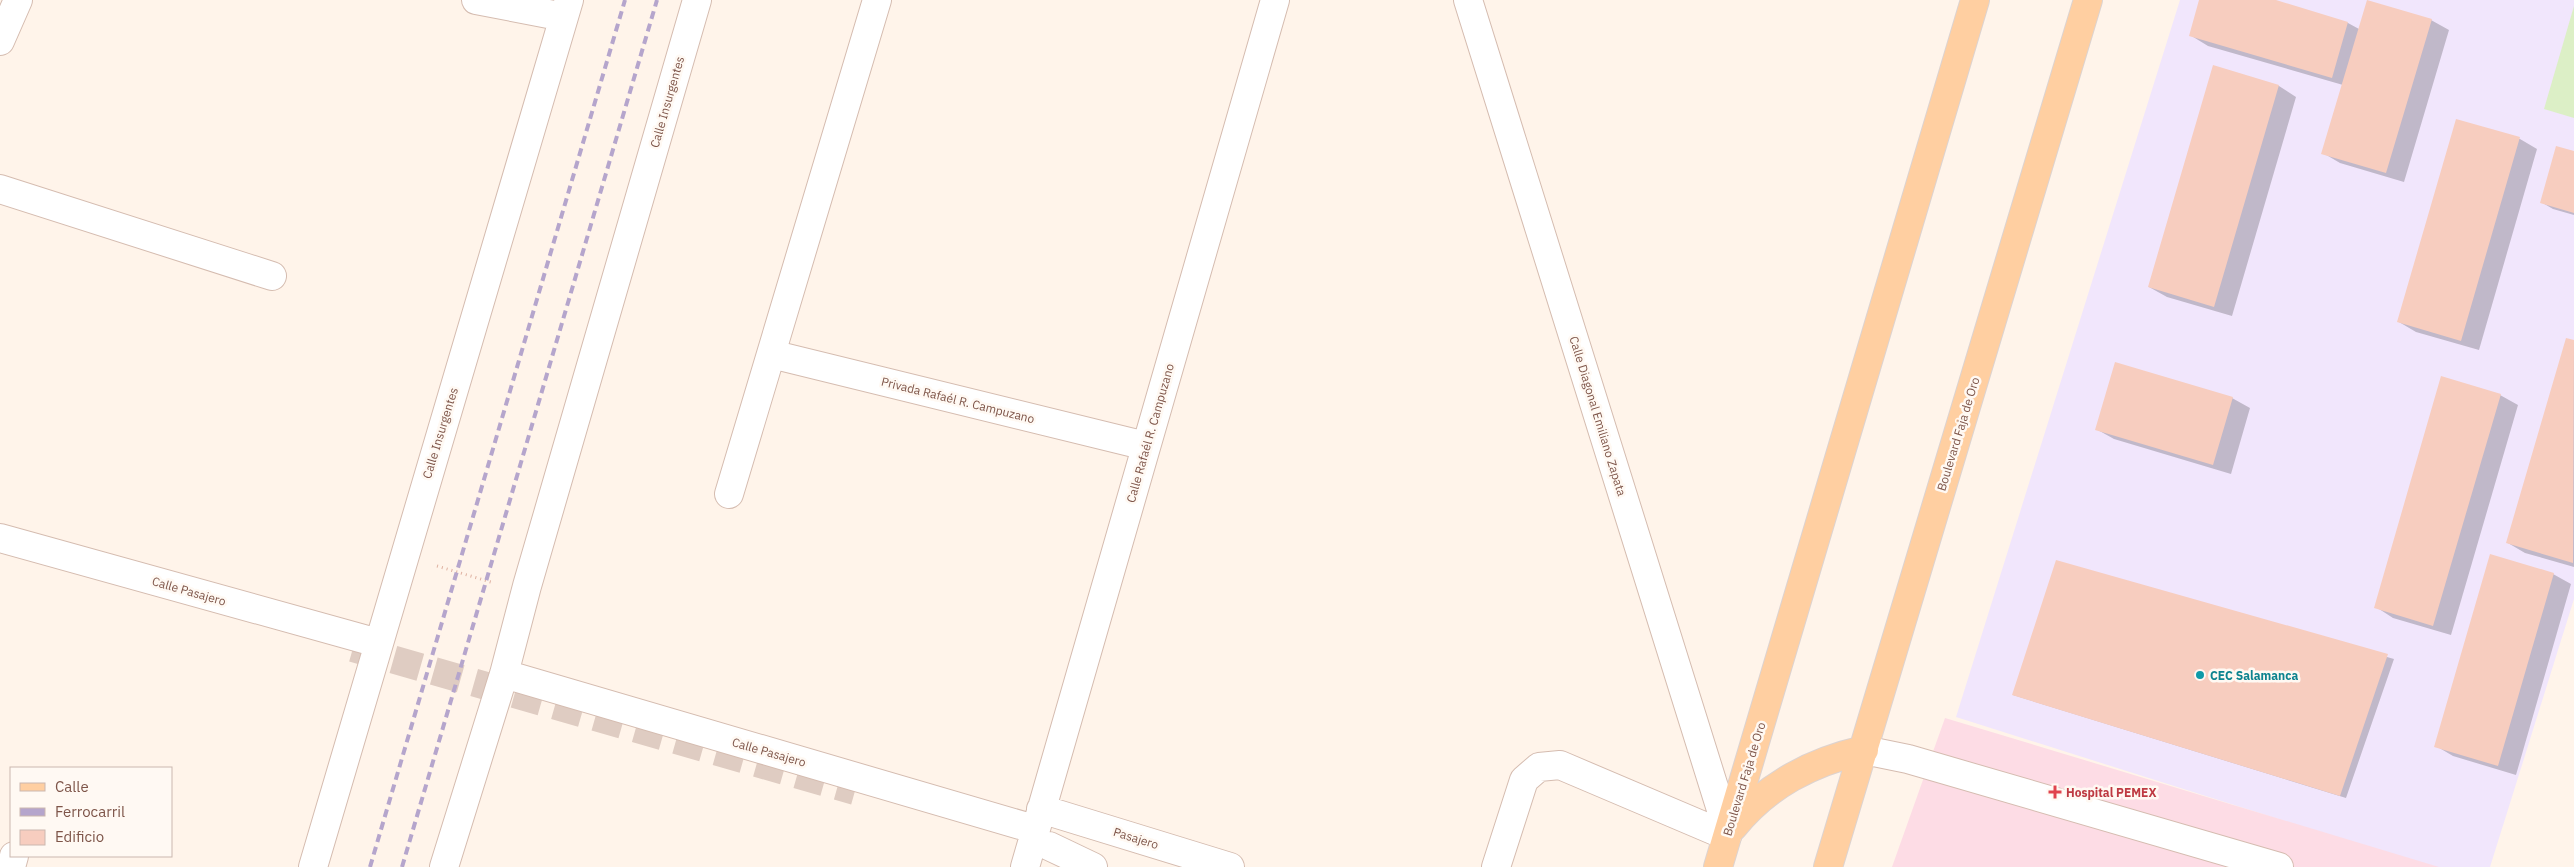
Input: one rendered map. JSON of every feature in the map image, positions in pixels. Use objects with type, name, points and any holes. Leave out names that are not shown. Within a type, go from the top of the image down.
[{"type":"main road","name":"Boulevard Faja de Oro","points":[[1718,867],[1975,0]]},
{"type":"main road","name":"Boulevard Faja de Oro","points":[[1833,866],[1864,750],[2088,0]]},
{"type":"main road","points":[[1728,834],[1746,811],[1788,778],[1812,765],[1864,750]]},
{"type":"street","points":[[0,41],[18,0]]},
{"type":"street","points":[[476,0],[566,9]]},
{"type":"street","name":"Calle Insurgentes","points":[[444,867],[504,674],[527,586],[697,0]]},
{"type":"street","points":[[729,494],[877,0]]},
{"type":"street","name":"Calle Rafaél R. Campuzano","points":[[1025,867],[1042,828],[1146,446],[1275,0]]},
{"type":"street","name":"Calle Diagonal Emiliano Zapata","points":[[1468,0],[1728,834]]},
{"type":"street","name":"Calle Insurgentes","points":[[313,867],[566,9]]},
{"type":"street","points":[[0,189],[272,276]]},
{"type":"street","name":"Privada Rafaél R. Campuzano","points":[[771,354],[1146,446]]},
{"type":"street","name":"Calle Pasajero","points":[[0,538],[378,643]]},
{"type":"street","name":"Calle Pasajero","points":[[504,674],[1042,828],[1093,867]]},
{"type":"street","points":[[1864,750],[1908,760],[2278,867]]},
{"type":"street","points":[[1496,867],[1524,780],[1539,767],[1560,765],[1728,834]]},
{"type":"street","name":"Pasajero","points":[[1042,828],[1230,867]]},
{"type":"path","points":[[403,557],[503,585]]},
{"type":"shaded area","points":[[2180,0],[2574,0],[2574,599],[2490,867],[2430,867],[1956,717]]},
{"type":"shaded area","name":"Hospital PEMEX","points":[[1945,718],[2439,867],[1892,867]]},
{"type":"green space","points":[[2574,6],[2574,118],[2544,109]]},
{"type":"building","points":[[2199,0],[2276,0],[2348,22],[2332,78],[2189,36]]},
{"type":"building","points":[[2367,0],[2432,19],[2386,173],[2321,154]]},
{"type":"building","points":[[2213,65],[2279,85],[2214,307],[2148,287]]},
{"type":"building","points":[[2456,119],[2520,137],[2461,341],[2397,322]]},
{"type":"building","points":[[2556,146],[2574,151],[2574,213],[2540,203]]},
{"type":"building","points":[[2566,338],[2574,340],[2573,563],[2506,543]]},
{"type":"building","points":[[2115,362],[2233,397],[2213,465],[2095,430]]},
{"type":"building","points":[[2441,376],[2501,394],[2433,626],[2374,608]]},
{"type":"building","points":[[2490,554],[2554,573],[2498,766],[2434,747]]},
{"type":"building","name":"CEC Salamanca","points":[[2056,560],[2388,654],[2340,796],[2012,695]]},
{"type":"tunnel","points":[[353,648],[855,791]]},
{"type":"railway","points":[[370,867],[625,0]]},
{"type":"railway","points":[[402,867],[657,0]]},
{"type":"place","name":"CEC Salamanca","points":[[2200,675]]},
{"type":"place","name":"Hospital PEMEX","points":[[2055,792]]}]
